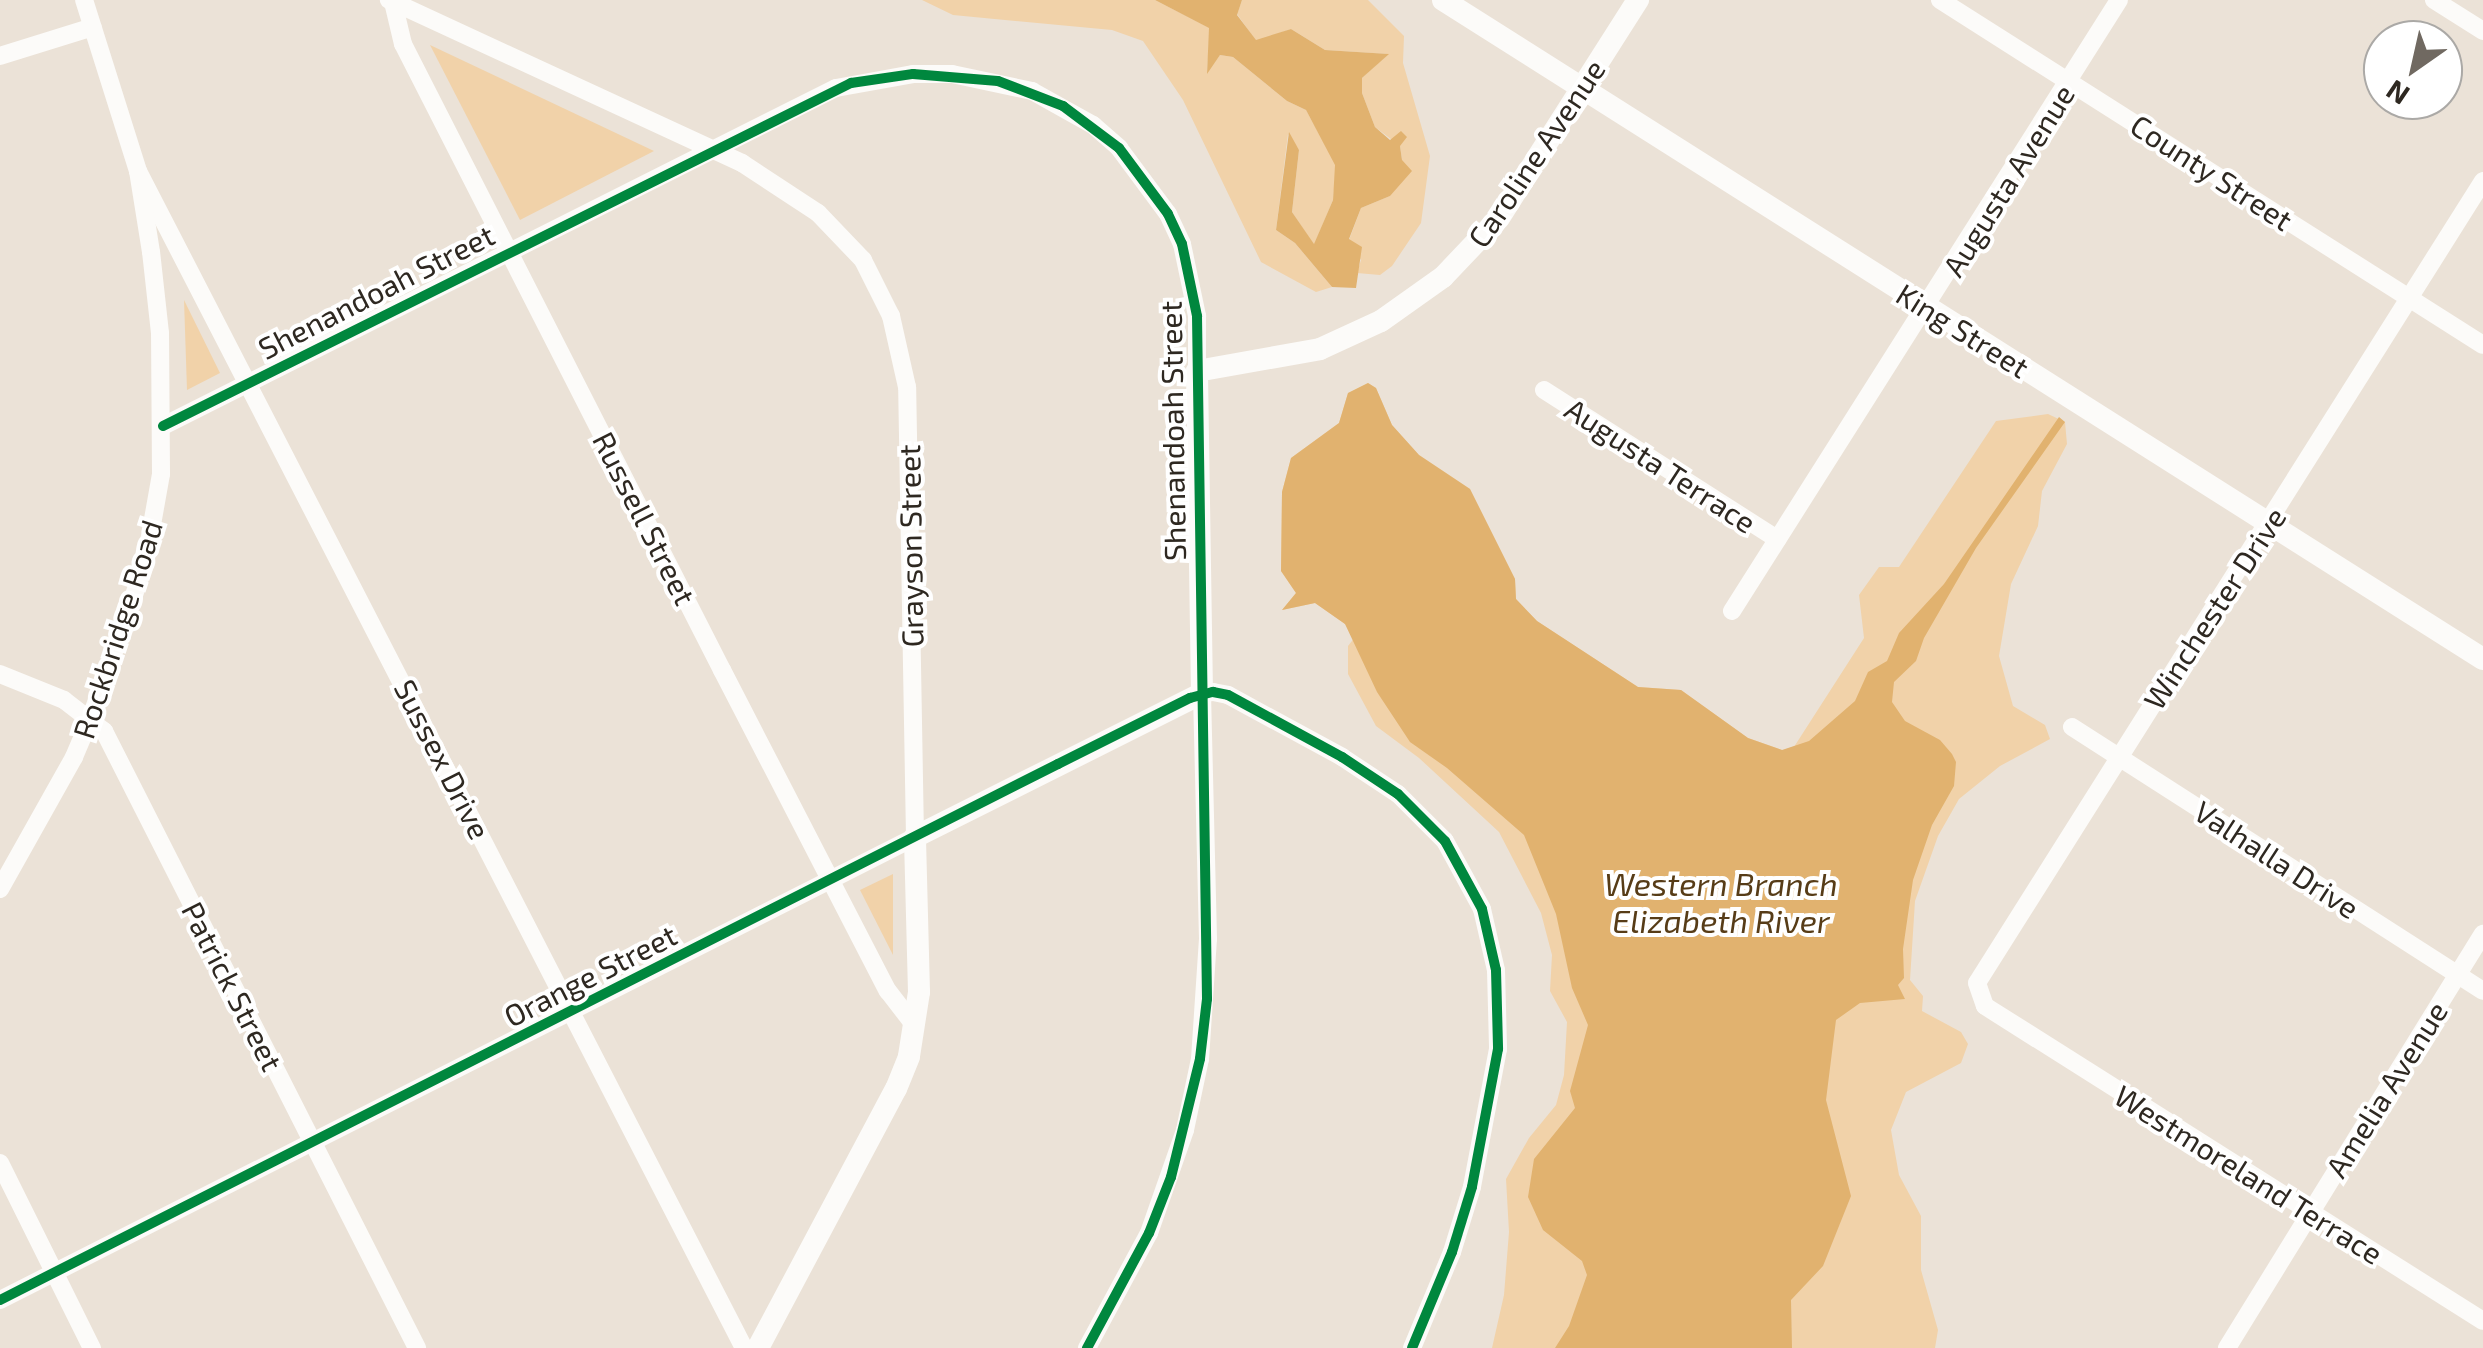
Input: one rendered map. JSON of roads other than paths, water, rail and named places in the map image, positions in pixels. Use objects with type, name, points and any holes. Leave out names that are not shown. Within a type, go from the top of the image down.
[{"type":"street","name":"Rockbridge Road","points":[[0,889],[74,757],[91,717],[145,564],[161,474],[164,426],[158,316],[138,171],[84,0]]},
{"type":"street","name":"King Street","points":[[1443,0],[2483,659]]},
{"type":"street","name":"Caroline Avenue","points":[[1198,370],[1320,349],[1410,302],[1473,249],[1500,218],[1638,0]]},
{"type":"street","name":"County Street","points":[[1940,0],[2483,345]]},
{"type":"street","name":"Augusta Avenue","points":[[1732,611],[2119,0]]},
{"type":"street","points":[[2434,0],[2483,31]]},
{"type":"street","name":"Grayson Street","points":[[391,1],[773,180],[842,234],[880,288],[902,350],[907,387],[919,992],[915,1026],[896,1089],[758,1348]]},
{"type":"street","name":"Russell Street","points":[[391,1],[403,44],[830,880],[888,991],[915,1026]]},
{"type":"street","points":[[0,56],[93,26]]},
{"type":"street","name":"Shenandoah Street","points":[[164,426],[836,88],[882,77],[952,74],[1032,91],[1092,125],[1119,148],[1168,214],[1192,276],[1198,370],[1208,939],[1200,1059],[1185,1130],[1160,1205],[1088,1348]]},
{"type":"street","name":"Sussex Drive","points":[[138,171],[744,1348]]},
{"type":"street","name":"Winchester Drive","points":[[2015,1025],[1986,1006],[1979,995],[1978,977],[2483,181]]},
{"type":"street","name":"Augusta Terrace","points":[[1544,390],[1778,539]]},
{"type":"street","name":"Patrick Street","points":[[0,674],[64,700],[104,730],[417,1348]]},
{"type":"street","points":[[1202,694],[1228,695],[1360,768],[1398,794],[1445,841],[1482,909],[1496,970],[1498,1049],[1472,1187],[1452,1252],[1412,1348]]},
{"type":"street","name":"Orange Street","points":[[0,1300],[1202,694]]},
{"type":"street","name":"Valhalla Drive","points":[[2072,727],[2483,991]]},
{"type":"street","name":"Amelia Avenue","points":[[2228,1348],[2483,934]]},
{"type":"street","name":"Westmoreland Terrace","points":[[2015,1025],[2483,1322]]},
{"type":"street","points":[[0,1163],[92,1348]]},
{"type":"water","points":[[1155,0],[1242,0],[1237,15],[1256,40],[1291,29],[1325,50],[1389,54],[1362,78],[1362,93],[1375,127],[1390,140],[1401,131],[1407,137],[1400,146],[1402,160],[1412,171],[1390,196],[1361,208],[1349,239],[1362,247],[1356,288],[1332,287],[1295,243],[1276,230],[1289,132],[1299,150],[1292,212],[1314,244],[1333,200],[1335,165],[1306,110],[1287,101],[1233,57],[1220,55],[1207,74],[1209,28]]},
{"type":"water","name":"Western Branch Elizabeth River","points":[[1368,383],[1376,388],[1392,425],[1419,455],[1470,489],[1515,579],[1516,599],[1537,621],[1638,687],[1681,690],[1748,738],[1782,750],[1809,741],[1855,701],[1868,672],[1887,661],[1899,633],[1944,584],[2059,417],[2065,422],[1976,548],[1924,638],[1916,661],[1894,682],[1892,702],[1905,721],[1940,740],[1952,754],[1956,762],[1954,786],[1932,825],[1913,880],[1903,949],[1904,978],[1898,985],[1905,999],[1860,1003],[1836,1020],[1826,1100],[1851,1196],[1823,1266],[1791,1300],[1792,1348],[1555,1348],[1569,1326],[1587,1275],[1582,1261],[1543,1230],[1528,1197],[1534,1159],[1575,1108],[1570,1091],[1588,1025],[1572,988],[1556,914],[1524,835],[1447,768],[1410,742],[1377,692],[1345,624],[1315,603],[1282,610],[1296,593],[1281,571],[1282,492],[1291,458],[1339,423],[1348,393]]}]
